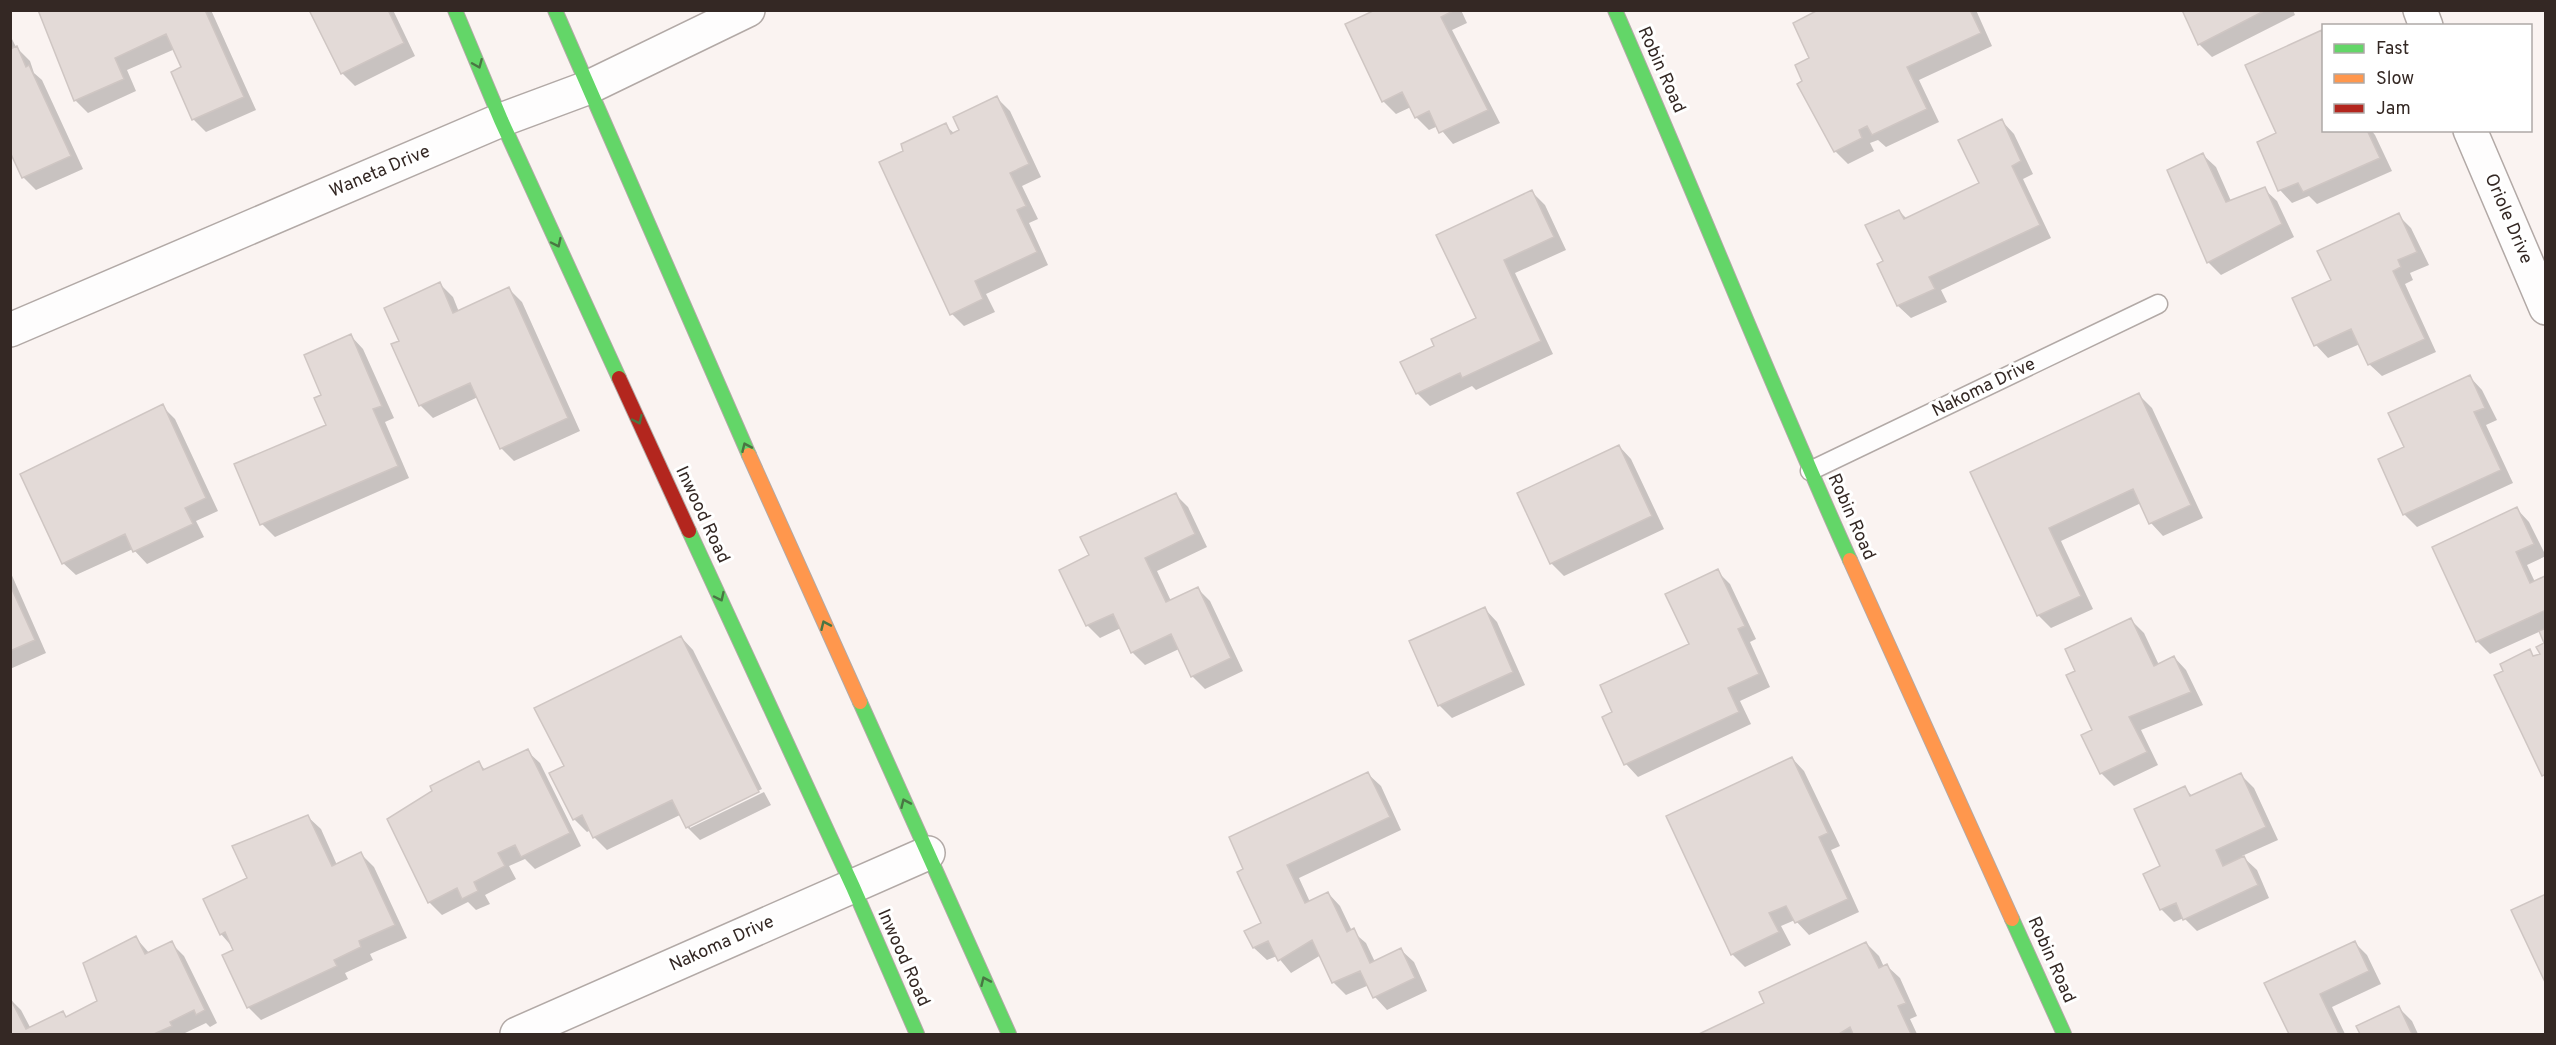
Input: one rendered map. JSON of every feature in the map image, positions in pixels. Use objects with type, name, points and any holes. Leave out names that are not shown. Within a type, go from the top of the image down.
[{"type":"main road","name":"Inwood Road","points":[[455,10],[501,120],[853,888],[917,1035]]},
{"type":"main road","points":[[555,10],[587,88],[1009,1035]]},
{"type":"main road","name":"Robin Road","points":[[1615,10],[1686,173],[1810,471],[2064,1035]]},
{"type":"street","name":"Waneta Drive","points":[[10,330],[501,120],[587,88],[748,10]]},
{"type":"street","name":"Oriole Drive","points":[[2471,132],[2543,296]]},
{"type":"street","name":"Nakoma Drive","points":[[517,1035],[928,854]]},
{"type":"lane","name":"Nakoma Drive","points":[[1810,471],[2158,304]]},
{"type":"building","points":[[38,10],[205,10],[244,97],[192,120],[171,72],[181,67],[166,34],[115,58],[124,79],[74,101]]},
{"type":"building","points":[[309,10],[388,10],[404,43],[341,74]]},
{"type":"building","points":[[1375,10],[1455,10],[1441,17],[1488,110],[1439,133],[1429,111],[1415,118],[1402,92],[1382,102],[1345,24]]},
{"type":"building","points":[[1818,10],[1970,10],[1981,33],[1907,67],[1927,109],[1872,135],[1867,126],[1859,130],[1862,138],[1834,152],[1797,84],[1802,81],[1795,65],[1809,58],[1793,23]]},
{"type":"building","points":[[2182,10],[2266,10],[2198,45]]},
{"type":"building","points":[[2322,30],[2322,132],[2368,132],[2380,158],[2303,192],[2298,183],[2278,191],[2257,142],[2276,133],[2245,65]]},
{"type":"building","points":[[17,46],[26,67],[29,65],[71,156],[22,178],[10,152],[10,49]]},
{"type":"building","points":[[997,96],[1029,164],[1010,173],[1026,206],[1017,210],[1037,252],[975,281],[983,299],[950,315],[879,162],[903,151],[901,144],[946,123],[951,134],[959,130],[953,117]]},
{"type":"building","points":[[2002,119],[2021,161],[2012,166],[2040,225],[1929,277],[1935,289],[1897,306],[1877,264],[1883,261],[1865,225],[1899,210],[1904,219],[1979,183],[1958,140]]},
{"type":"building","points":[[2203,153],[2226,202],[2265,187],[2282,224],[2207,263],[2167,170]]},
{"type":"building","points":[[1532,190],[1554,237],[1504,260],[1541,341],[1462,378],[1460,373],[1416,394],[1400,362],[1434,346],[1431,339],[1476,318],[1436,235]]},
{"type":"building","points":[[2399,213],[2417,252],[2398,260],[2401,267],[2393,271],[2425,339],[2368,365],[2351,329],[2314,346],[2292,298],[2331,280],[2317,251]]},
{"type":"building","points":[[440,282],[453,313],[509,287],[568,418],[500,449],[470,383],[419,406],[391,344],[399,341],[384,308]]},
{"type":"building","points":[[351,334],[382,406],[373,409],[398,466],[260,525],[234,464],[326,425],[314,398],[321,395],[304,355]]},
{"type":"building","points":[[2470,375],[2485,408],[2474,412],[2501,470],[2403,515],[2378,459],[2404,447],[2388,413]]},
{"type":"building","points":[[2139,393],[2191,505],[2149,524],[2133,489],[2049,528],[2081,596],[2037,616],[1970,472]]},
{"type":"building","points":[[163,404],[206,498],[185,508],[193,524],[133,552],[125,534],[62,564],[20,474]]},
{"type":"building","points":[[1619,445],[1652,516],[1550,564],[1517,493]]},
{"type":"building","points":[[1176,493],[1195,534],[1145,558],[1166,602],[1198,587],[1231,658],[1191,677],[1171,634],[1131,653],[1113,614],[1086,626],[1059,570],[1089,555],[1080,537]]},
{"type":"building","points":[[2517,507],[2534,544],[2516,552],[2530,583],[2545,576],[2546,610],[2476,642],[2432,547]]},
{"type":"building","points":[[1718,569],[1745,626],[1738,629],[1759,674],[1728,688],[1739,712],[1624,765],[1602,717],[1612,712],[1600,685],[1689,644],[1665,594]]},
{"type":"building","points":[[10,585],[35,640],[10,651]]},
{"type":"building","points":[[1485,607],[1513,672],[1438,706],[1409,641]]},
{"type":"building","points":[[2131,618],[2154,666],[2174,656],[2191,692],[2129,717],[2147,752],[2100,774],[2081,735],[2092,730],[2066,675],[2075,671],[2065,649]]},
{"type":"building","points":[[2546,628],[2546,774],[2542,776],[2494,675],[2503,671],[2500,664],[2530,649],[2533,656],[2540,654],[2536,647],[2544,643],[2539,631]]},
{"type":"building","points":[[681,636],[759,792],[686,828],[672,800],[593,838],[582,815],[573,820],[549,773],[564,766],[534,708]]},
{"type":"building","points":[[528,749],[570,833],[521,857],[515,845],[498,853],[505,866],[474,882],[478,891],[462,899],[457,888],[428,903],[387,819],[432,791],[430,786],[479,761],[483,770]]},
{"type":"building","points":[[1792,757],[1828,833],[1819,837],[1848,899],[1795,923],[1786,906],[1769,913],[1779,932],[1731,955],[1666,816]]},
{"type":"building","points":[[1368,772],[1390,817],[1287,865],[1305,903],[1328,892],[1347,932],[1354,928],[1370,963],[1401,948],[1415,978],[1373,998],[1360,971],[1332,983],[1312,940],[1278,961],[1268,941],[1253,948],[1244,931],[1261,923],[1237,872],[1243,869],[1229,837]]},
{"type":"building","points":[[2241,773],[2266,827],[2216,850],[2223,866],[2244,856],[2258,885],[2183,920],[2176,903],[2160,910],[2143,874],[2160,866],[2134,809],[2185,786],[2190,796]]},
{"type":"building","points":[[308,815],[332,866],[361,852],[395,925],[359,941],[361,947],[334,960],[337,966],[247,1008],[222,955],[233,950],[225,932],[220,935],[203,899],[247,878],[232,846]]},
{"type":"building","points":[[2546,894],[2546,982],[2545,982],[2511,910]]},
{"type":"building","points":[[136,936],[145,954],[172,941],[205,1010],[196,1015],[194,1010],[170,1022],[172,1026],[154,1034],[10,1034],[10,998],[26,1029],[63,1011],[66,1017],[97,1001],[83,963]]},
{"type":"building","points":[[2355,941],[2369,971],[2320,994],[2339,1034],[2289,1034],[2264,983]]},
{"type":"building","points":[[1866,942],[1879,968],[1887,964],[1906,1003],[1898,1006],[1911,1034],[1853,1034],[1850,1027],[1839,1034],[1699,1034],[1764,1003],[1759,992]]},
{"type":"building","points":[[2399,1006],[2412,1034],[2360,1034],[2356,1026]]},
{"type":"traffic: fast","points":[[455,10],[501,120],[619,378]]},
{"type":"traffic: fast","points":[[555,10],[749,455]]},
{"type":"traffic: fast","points":[[1615,10],[1850,560]]},
{"type":"traffic: fast","points":[[689,531],[853,887],[917,1034]]},
{"type":"traffic: fast","points":[[860,702],[1009,1034]]},
{"type":"traffic: fast","points":[[2012,919],[2064,1034]]},
{"type":"traffic: slow","points":[[749,455],[860,702]]},
{"type":"traffic: slow","points":[[1850,560],[2012,919]]},
{"type":"traffic: jam","points":[[619,378],[689,531]]}]
